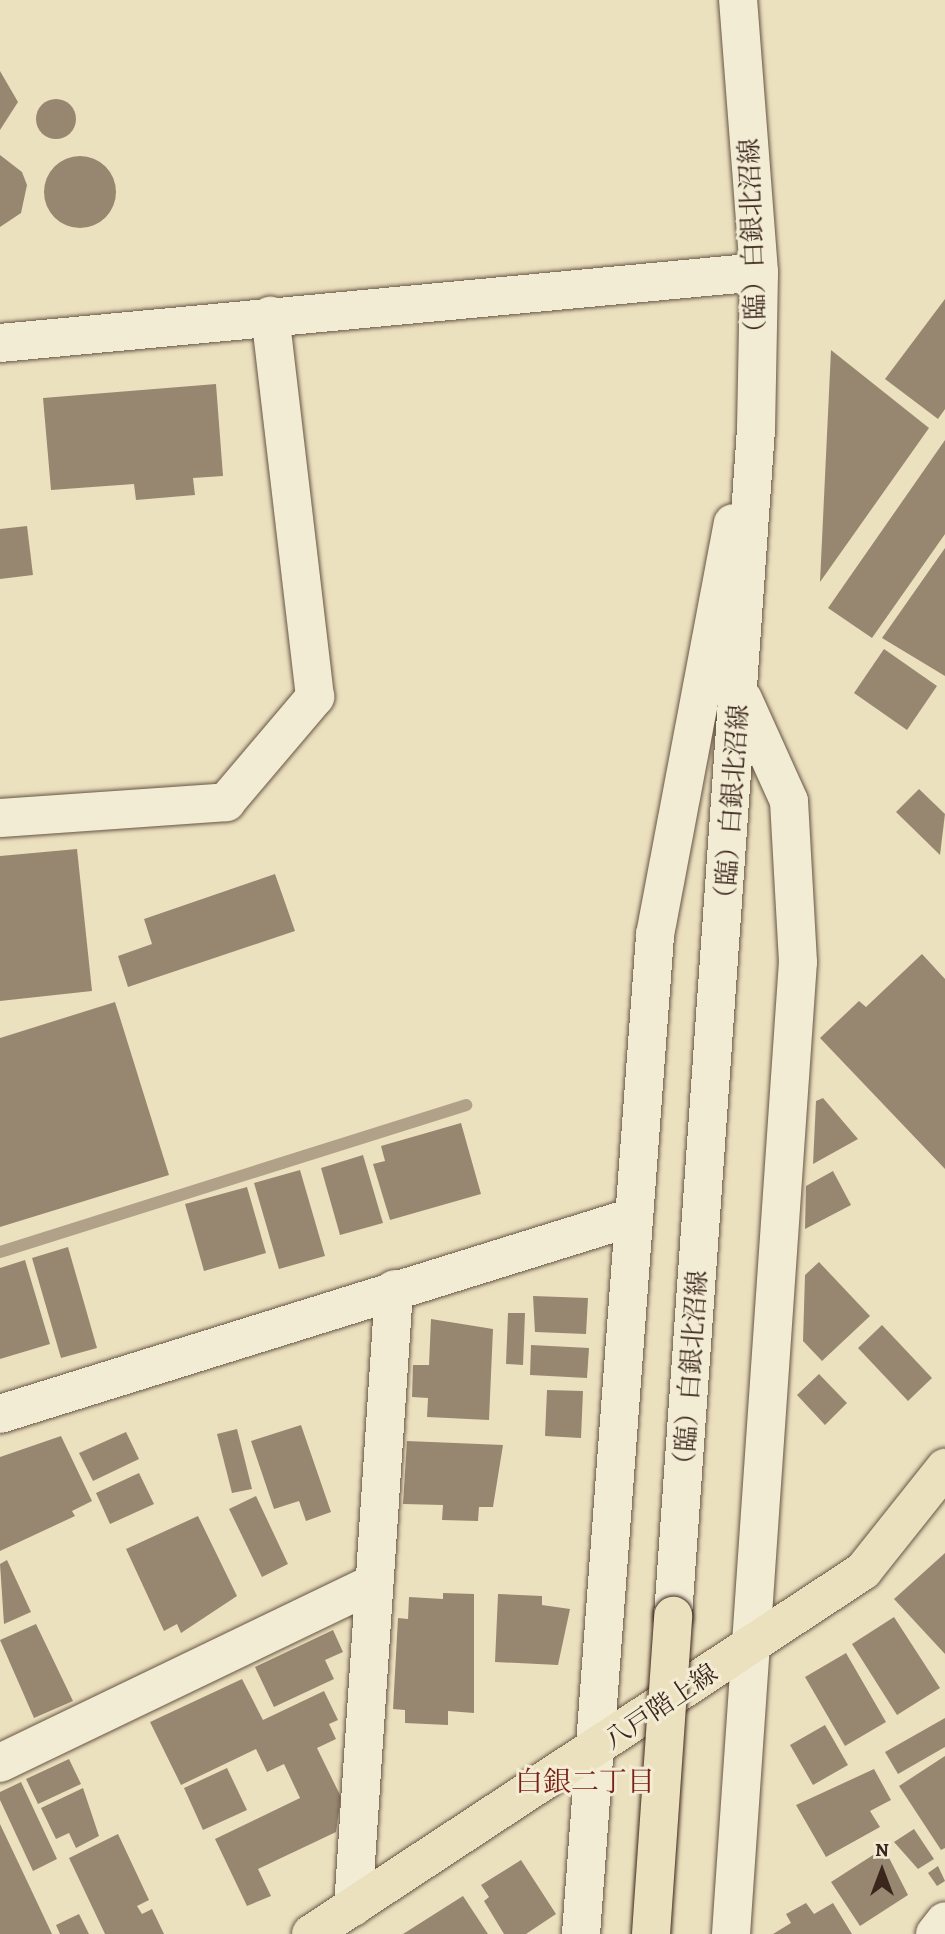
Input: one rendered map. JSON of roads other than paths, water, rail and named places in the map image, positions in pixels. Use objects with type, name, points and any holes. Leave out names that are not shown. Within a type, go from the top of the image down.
[{"type":"main road","name":"八戸階上線","points":[[311,1934],[596,1750],[863,1571],[945,1468]]},
{"type":"main road","points":[[651,1934],[673,1616]]},
{"type":"street","name":"（臨）白銀北沼線","points":[[673,1616],[740,693],[756,430],[759,272],[738,0]]},
{"type":"street","points":[[0,343],[759,272]]},
{"type":"street","points":[[0,818],[226,802],[315,697],[270,316]]},
{"type":"street","points":[[581,1934],[655,936],[717,587],[756,430]]},
{"type":"street","points":[[731,1934],[747,1649],[798,962],[789,801],[740,693]]},
{"type":"street","points":[[0,1415],[394,1289],[633,1217]]},
{"type":"street","points":[[354,1907],[394,1289]]},
{"type":"street","points":[[0,1763],[374,1583]]},
{"type":"street","points":[[935,1934],[945,1922]]},
{"type":"waterway","points":[[0,1252],[466,1105]]},
{"type":"district","name":"白銀二丁目","points":[[585,1782]]}]
